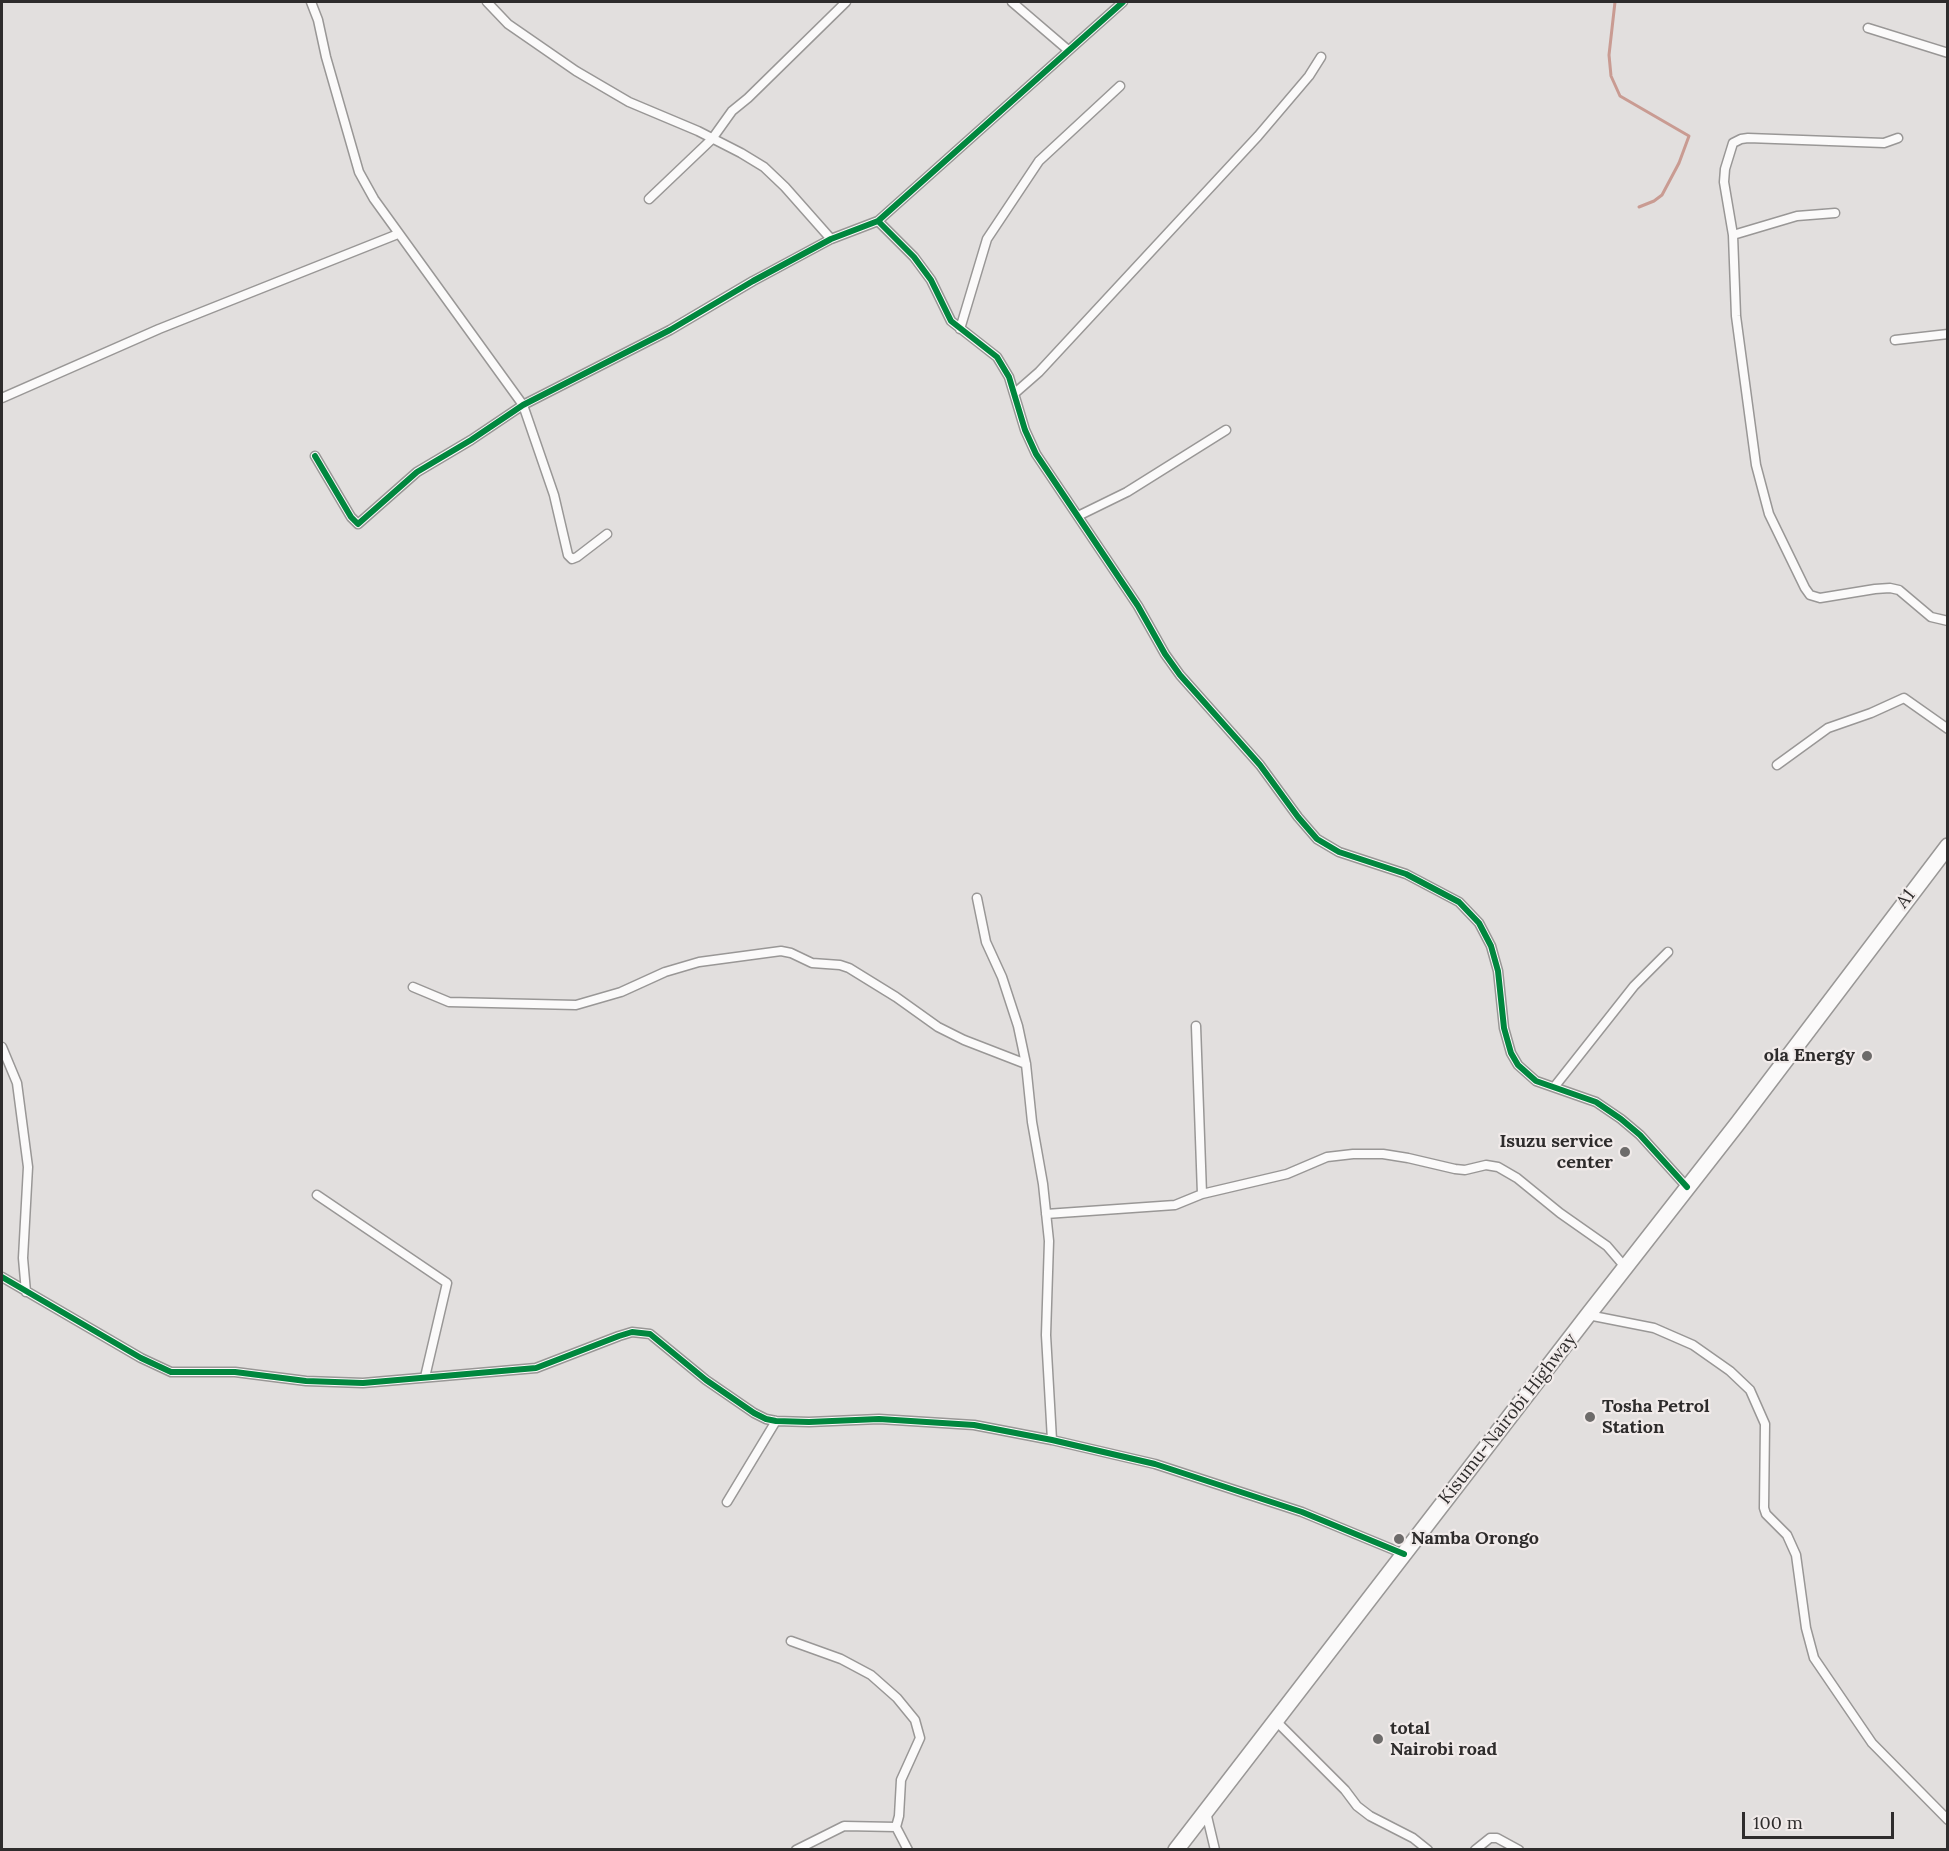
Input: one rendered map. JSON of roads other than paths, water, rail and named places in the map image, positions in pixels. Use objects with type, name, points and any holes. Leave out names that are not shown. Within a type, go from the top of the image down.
[{"type":"highway","name":"A1","points":[[1840,988],[1864,953],[1947,846]]},
{"type":"highway","name":"Kisumu-Nairobi Highway","points":[[1176,1850],[1840,988]]},
{"type":"street","points":[[311,2],[318,20],[326,57],[359,172],[398,234],[523,405],[554,495],[570,558],[577,557],[608,534]]},
{"type":"street","points":[[487,2],[508,24],[576,71],[629,102],[712,139],[764,167],[831,239]]},
{"type":"street","points":[[649,199],[712,139],[732,111],[846,2]]},
{"type":"street","points":[[1012,2],[1068,50]]},
{"type":"street","points":[[315,456],[351,517],[358,524],[417,472],[471,440],[523,405],[670,330],[753,281],[831,239],[878,220],[1123,2]]},
{"type":"street","points":[[1868,28],[1947,53]]},
{"type":"street","points":[[1015,393],[1040,372],[1258,136],[1309,76],[1321,57]]},
{"type":"street","points":[[960,329],[987,239],[1039,161],[1120,86]]},
{"type":"street","points":[[1898,138],[1884,143],[1748,138],[1733,143],[1725,169],[1724,182],[1733,235],[1736,316],[1756,465],[1769,514],[1805,588],[1810,595],[1820,598],[1875,589],[1899,590],[1931,617],[1947,621]]},
{"type":"street","points":[[1733,235],[1797,216],[1835,213]]},
{"type":"street","points":[[878,220],[914,257],[931,280],[951,321],[997,357],[1009,377],[1025,430],[1036,454],[1138,606],[1165,654],[1180,675],[1260,765],[1298,817],[1317,839],[1339,852],[1406,874],[1460,902],[1479,923],[1491,946],[1498,971],[1504,1028],[1511,1053],[1518,1065],[1536,1081],[1596,1102],[1621,1119],[1640,1135],[1687,1187]]},
{"type":"street","points":[[2,398],[159,329],[398,234]]},
{"type":"street","points":[[1894,340],[1947,334]]},
{"type":"street","points":[[1078,516],[1127,492],[1226,430]]},
{"type":"street","points":[[1777,765],[1828,728],[1904,698],[1947,729]]},
{"type":"street","points":[[977,898],[986,942],[1009,997],[1026,1064],[1049,1241],[1046,1335],[1052,1440]]},
{"type":"street","points":[[413,987],[449,1002],[576,1005],[621,992],[665,972],[699,962],[780,951],[791,953],[812,963],[849,968],[938,1027],[964,1040],[1026,1064]]},
{"type":"street","points":[[1555,1086],[1634,986],[1668,951]]},
{"type":"street","points":[[1196,1026],[1202,1194]]},
{"type":"street","points":[[2,1047],[17,1083],[28,1167],[23,1258],[26,1292]]},
{"type":"street","points":[[1046,1214],[1175,1205],[1202,1194],[1287,1174],[1327,1158],[1353,1154],[1383,1154],[1455,1169],[1466,1170],[1486,1165],[1498,1167],[1607,1246],[1625,1267]]},
{"type":"street","points":[[316,1195],[447,1283],[425,1377]]},
{"type":"street","points":[[2,1277],[141,1358],[171,1372],[235,1371],[332,1382],[363,1383],[536,1368],[619,1336],[640,1332],[650,1334],[662,1342],[706,1380],[754,1413],[776,1421],[879,1419],[962,1424],[1052,1440],[1155,1464],[1302,1512],[1404,1554]]},
{"type":"street","points":[[1588,1315],[1654,1328],[1693,1345],[1730,1371],[1750,1390],[1765,1424],[1764,1508],[1766,1514],[1787,1535],[1794,1550],[1806,1628],[1814,1658],[1872,1743],[1947,1820]]},
{"type":"street","points":[[727,1502],[776,1421]]},
{"type":"street","points":[[791,1641],[841,1659],[871,1675],[897,1698],[915,1720],[920,1738],[901,1780],[899,1816],[896,1827],[908,1850]]},
{"type":"street","points":[[1276,1720],[1345,1790],[1357,1806],[1370,1816],[1413,1838],[1428,1850]]},
{"type":"street","points":[[1206,1811],[1215,1850]]},
{"type":"street","points":[[796,1850],[844,1826],[896,1827]]},
{"type":"street","points":[[1475,1850],[1490,1838],[1497,1838],[1519,1850]]},
{"type":"waterway","points":[[1615,2],[1609,55],[1611,76],[1620,96],[1689,136],[1679,163],[1662,195],[1639,207]]},
{"type":"place","name":"ola Energy","points":[[1867,1056]]},
{"type":"place","name":"Isuzu service center","points":[[1625,1152]]},
{"type":"place","name":"Tosha Petrol Station","points":[[1590,1417]]},
{"type":"place","name":"Namba Orongo","points":[[1399,1539]]},
{"type":"place","name":"total Nairobi road","points":[[1378,1739]]}]
